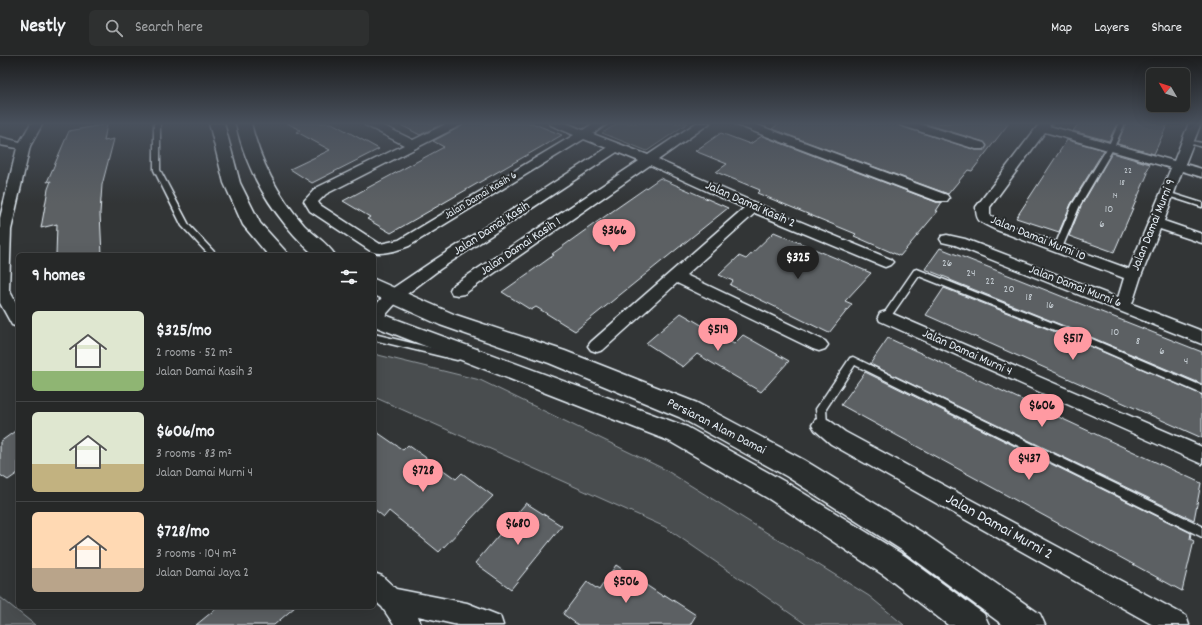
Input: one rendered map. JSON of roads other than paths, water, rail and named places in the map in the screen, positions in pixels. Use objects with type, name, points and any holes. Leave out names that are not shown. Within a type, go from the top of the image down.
[{"type":"street","points":[[16,317],[1,290],[4,230],[23,150]]},
{"type":"street","points":[[223,150],[232,182],[252,225],[277,253]]},
{"type":"street","points":[[250,150],[271,194],[298,229],[323,253]]},
{"type":"street","name":"Jalan Damai Kasih 6","points":[[405,150],[321,191],[311,201],[315,208],[377,249],[392,247],[404,243],[559,150]]},
{"type":"street","name":"Jalan Damai Kasih","points":[[376,315],[393,296],[435,266],[614,150]]},
{"type":"street","name":"Jalan Damai Kasih 2","points":[[620,150],[648,160],[753,207],[884,262]]},
{"type":"street","name":"Jalan Damai Kasih 1","points":[[458,290],[664,150]]},
{"type":"street","points":[[813,150],[942,198]]},
{"type":"street","name":"Jalan Damai Murni 10","points":[[1026,150],[983,207],[983,217],[998,226],[1133,276]]},
{"type":"street","points":[[1120,150],[1202,173]]},
{"type":"street","name":"Jalan Damai Murni 9","points":[[1123,306],[1133,276],[1156,224],[1185,150]]},
{"type":"street","points":[[597,346],[753,207]]},
{"type":"street","points":[[1156,224],[1202,239]]},
{"type":"street","name":"Jalan Damai Murni 6","points":[[947,239],[960,242],[1202,338]]},
{"type":"street","points":[[675,276],[819,346]]},
{"type":"street","name":"Persiaran Alam Damai","points":[[376,287],[448,320],[556,357],[688,410],[795,468],[913,542],[1029,625]]},
{"type":"street","name":"Jalan Damai Murni 4","points":[[886,317],[1202,456]]},
{"type":"street","name":"Persiaran Alam Damai","points":[[376,318],[678,434],[778,491],[896,566],[973,625]]},
{"type":"street","name":"Jalan Damai Murni 2","points":[[822,425],[838,438],[1177,625]]},
{"type":"street","points":[[382,592],[409,625]]},
{"type":"street","points":[[382,592],[468,615],[491,625]]},
{"type":"lane","points":[[157,150],[157,170],[186,226],[211,253]]},
{"type":"lane","points":[[1058,248],[1076,205],[1109,150]]},
{"type":"lane","points":[[1167,194],[1202,205]]},
{"type":"lane","points":[[886,317],[917,272],[1070,333],[1202,390]]},
{"type":"lane","points":[[376,337],[512,370]]},
{"type":"lane","points":[[822,425],[821,409],[853,360],[1202,532]]}]
